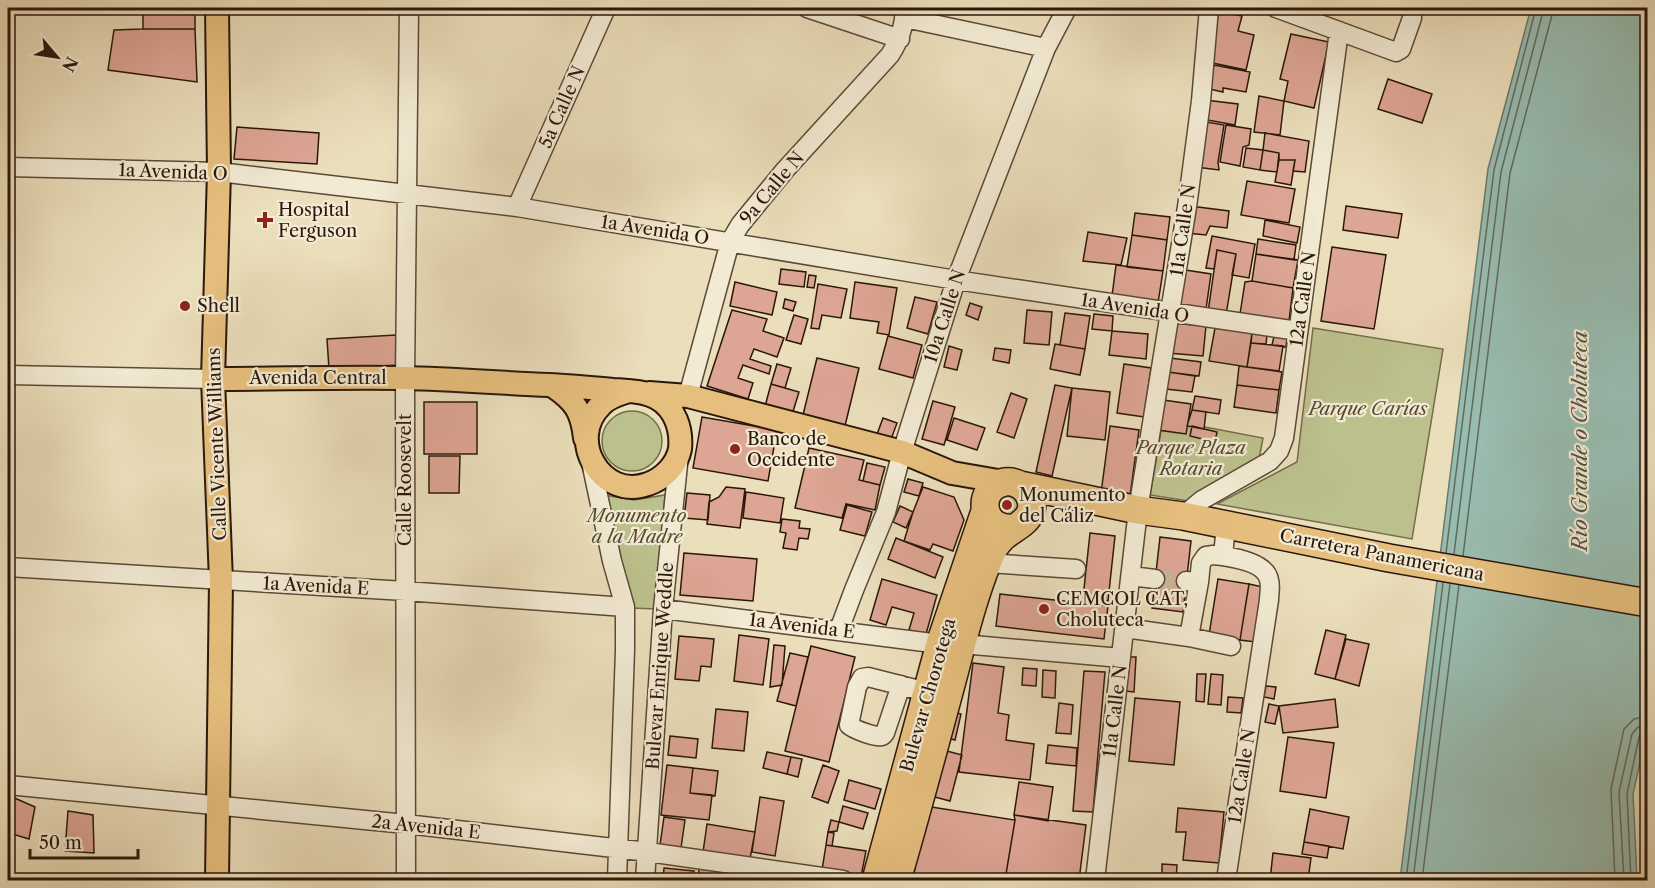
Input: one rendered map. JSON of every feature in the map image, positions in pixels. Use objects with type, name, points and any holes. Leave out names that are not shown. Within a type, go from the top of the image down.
[{"type":"highway","name":"Carretera Panamericana","points":[[1012,483],[1128,508]]},
{"type":"highway","points":[[1012,483],[1026,490],[1032,504],[1022,520],[1000,527],[993,524],[985,509],[986,498],[996,485],[1012,483]]},
{"type":"highway","name":"Carretera Panamericana","points":[[1022,520],[1045,506],[1065,502],[1128,508],[1183,516],[1389,558],[1647,603]]},
{"type":"highway","name":"Bulevar Chorotega","points":[[876,880],[909,800],[985,509]]},
{"type":"highway","name":"Bulevar Chorotega","points":[[897,880],[927,692],[951,644],[992,550],[1001,538],[1022,520]]},
{"type":"main road","name":"Calle Vicente Williams","points":[[217,8],[219,172],[213,379],[221,581],[217,880]]},
{"type":"main road","name":"Avenida Central","points":[[213,379],[405,378],[688,396],[902,452],[952,473],[1012,483]]},
{"type":"main road","name":"Bulevar Enrique Weddle","points":[[553,386],[574,402],[579,411],[589,454]]},
{"type":"main road","points":[[636,392],[658,398],[670,408],[678,421],[680,444],[672,467],[661,478],[646,485],[630,487],[615,483],[601,474],[589,454],[587,431],[592,417],[601,405],[614,396],[636,392]]},
{"type":"main road","name":"Bulevar Enrique Weddle","points":[[680,444],[688,396]]},
{"type":"main road","name":"Avenida Central","points":[[952,473],[985,509]]},
{"type":"street","name":"Calle Roosevelt","points":[[406,880],[405,378],[409,8]]},
{"type":"street","name":"5a Calle N","points":[[517,207],[606,8]]},
{"type":"street","points":[[807,8],[900,39]]},
{"type":"street","name":"10a Calle N","points":[[839,630],[886,512],[902,452],[956,280],[1046,48],[1067,8]]},
{"type":"street","name":"11a Calle N","points":[[1095,880],[1131,576],[1128,508],[1171,313],[1201,101],[1209,8]]},
{"type":"street","points":[[1276,8],[1396,52],[1401,49],[1412,18]]},
{"type":"street","points":[[905,13],[1046,48]]},
{"type":"street","name":"9a Calle N","points":[[688,396],[730,242],[740,225],[784,170],[890,55],[900,39],[905,13]]},
{"type":"street","name":"12a Calle N","points":[[1183,516],[1202,500],[1270,461],[1279,451],[1284,438],[1339,31]]},
{"type":"street","name":"1a Avenida O","points":[[8,167],[219,172],[517,207],[956,280],[1298,331]]},
{"type":"street","name":"Avenida Central","points":[[8,375],[213,379]]},
{"type":"street","name":"Bulevar Enrique Weddle","points":[[645,880],[663,609],[680,444]]},
{"type":"street","name":"Bulevar Enrique Weddle","points":[[589,454],[612,561],[625,607],[617,880]]},
{"type":"street","points":[[1189,637],[1193,582],[1206,556],[1223,556],[1226,525]]},
{"type":"street","name":"12a Calle N","points":[[1223,556],[1242,559],[1264,570],[1270,581],[1226,880]]},
{"type":"street","points":[[987,563],[1076,569]]},
{"type":"street","name":"1a Avenida E","points":[[8,567],[625,607]]},
{"type":"street","points":[[1131,576],[1155,579]]},
{"type":"street","name":"1a Avenida E","points":[[663,609],[951,644],[1121,658]]},
{"type":"street","points":[[1125,628],[1189,637],[1230,646]]},
{"type":"street","points":[[901,685],[927,692]]},
{"type":"street","name":"2a Avenida E","points":[[8,785],[406,824],[648,852],[843,880]]},
{"type":"green space","name":"Parque Carías","points":[[1313,328],[1443,349],[1412,539],[1217,504],[1297,462]]},
{"type":"green space","points":[[626,411],[638,411],[649,416],[657,424],[662,441],[660,453],[649,466],[638,471],[626,471],[615,466],[607,458],[602,447],[602,435],[607,424],[615,416]]},
{"type":"green space","name":"Parque Plaza Rotaria","points":[[1163,419],[1263,438],[1259,459],[1195,502],[1150,495]]},
{"type":"green space","points":[[997,490],[1025,502],[1008,523],[990,499]]},
{"type":"green space","name":"Monumento a la Madre","points":[[604,495],[634,500],[665,495],[656,609],[631,608]]},
{"type":"water","name":"Río Grande o Choluteca","points":[[1531,8],[1647,8],[1648,725],[1633,794],[1637,880],[1400,880],[1488,169]]},
{"type":"building","points":[[149,8],[195,8],[195,14],[149,13]]},
{"type":"building","points":[[1219,11],[1242,16],[1238,31],[1254,35],[1246,70],[1208,62]]},
{"type":"building","points":[[143,13],[195,14],[195,29],[143,29]]},
{"type":"building","points":[[195,29],[197,82],[108,70],[114,30]]},
{"type":"building","points":[[1291,34],[1329,42],[1314,108],[1284,101],[1288,81],[1280,79]]},
{"type":"building","points":[[1214,65],[1250,72],[1246,92],[1223,88],[1223,92],[1209,89]]},
{"type":"building","points":[[1388,79],[1432,94],[1422,123],[1378,109]]},
{"type":"building","points":[[1259,96],[1284,101],[1280,135],[1254,132]]},
{"type":"building","points":[[1205,100],[1238,104],[1235,125],[1202,119]]},
{"type":"building","points":[[1201,121],[1224,125],[1218,162],[1219,170],[1196,167]]},
{"type":"building","points":[[1226,125],[1251,129],[1249,145],[1243,147],[1240,166],[1220,162]]},
{"type":"building","points":[[237,127],[319,133],[317,164],[234,159]]},
{"type":"building","points":[[1265,133],[1309,141],[1305,172],[1293,171],[1295,160],[1279,160],[1279,153],[1263,150]]},
{"type":"building","points":[[1246,148],[1263,150],[1260,170],[1243,167]]},
{"type":"building","points":[[1263,150],[1279,153],[1277,172],[1260,170]]},
{"type":"building","points":[[1279,160],[1295,160],[1291,185],[1275,182]]},
{"type":"building","points":[[1247,181],[1295,189],[1289,223],[1241,215]]},
{"type":"building","points":[[1190,206],[1229,211],[1227,228],[1210,226],[1206,235],[1187,233]]},
{"type":"building","points":[[1346,206],[1402,214],[1398,238],[1343,230]]},
{"type":"building","points":[[1135,213],[1170,217],[1167,240],[1132,235]]},
{"type":"building","points":[[1265,220],[1300,227],[1297,243],[1263,236]]},
{"type":"building","points":[[1088,232],[1127,238],[1121,265],[1083,261]]},
{"type":"building","points":[[1132,235],[1167,240],[1163,271],[1127,267]]},
{"type":"building","points":[[1212,236],[1255,244],[1249,278],[1232,275],[1236,254],[1217,250],[1214,269],[1206,268]]},
{"type":"building","points":[[1258,239],[1296,245],[1294,260],[1256,254]]},
{"type":"building","points":[[1332,247],[1386,255],[1374,329],[1321,321]]},
{"type":"building","points":[[1217,250],[1236,254],[1226,315],[1208,312]]},
{"type":"building","points":[[1256,254],[1298,260],[1293,288],[1252,281]]},
{"type":"building","points":[[1116,265],[1163,271],[1158,303],[1112,296]]},
{"type":"building","points":[[781,269],[806,272],[804,287],[779,284]]},
{"type":"building","points":[[1179,269],[1211,274],[1206,309],[1174,305]]},
{"type":"building","points":[[809,275],[816,276],[814,288],[807,287]]},
{"type":"building","points":[[1252,281],[1293,288],[1289,321],[1240,314],[1245,282]]},
{"type":"building","points":[[735,282],[777,292],[772,315],[730,306]]},
{"type":"building","points":[[855,282],[897,288],[889,335],[877,333],[879,322],[850,318]]},
{"type":"building","points":[[818,284],[847,289],[841,318],[822,315],[819,329],[811,328]]},
{"type":"building","points":[[915,297],[937,302],[928,334],[907,328]]},
{"type":"building","points":[[785,299],[796,302],[793,311],[783,308]]},
{"type":"building","points":[[970,303],[982,307],[978,320],[966,315]]},
{"type":"building","points":[[732,310],[767,319],[763,331],[784,338],[777,357],[754,349],[750,359],[771,366],[769,374],[743,365],[738,378],[753,383],[748,399],[707,386]]},
{"type":"building","points":[[1027,310],[1052,312],[1049,345],[1024,343]]},
{"type":"building","points":[[1065,313],[1090,316],[1085,349],[1060,345]]},
{"type":"building","points":[[1094,314],[1113,316],[1112,331],[1092,329]]},
{"type":"building","points":[[794,315],[808,319],[801,344],[786,340]]},
{"type":"building","points":[[1171,323],[1206,326],[1203,356],[1168,353]]},
{"type":"building","points":[[1215,328],[1252,333],[1247,367],[1209,361]]},
{"type":"building","points":[[1112,331],[1148,334],[1146,359],[1109,355]]},
{"type":"building","points":[[1252,333],[1267,335],[1266,344],[1251,343]]},
{"type":"building","points":[[396,335],[398,365],[329,369],[327,339]]},
{"type":"building","points":[[888,336],[922,345],[913,378],[879,369]]},
{"type":"building","points":[[1274,336],[1287,338],[1286,347],[1272,345]]},
{"type":"building","points":[[1251,343],[1283,346],[1279,371],[1247,367]]},
{"type":"building","points":[[1055,344],[1085,349],[1080,375],[1050,369]]},
{"type":"building","points":[[949,346],[962,350],[957,370],[944,367]]},
{"type":"building","points":[[995,348],[1011,350],[1009,363],[993,360]]},
{"type":"building","points":[[817,358],[859,368],[844,430],[802,419]]},
{"type":"building","points":[[1170,358],[1201,362],[1199,376],[1168,372]]},
{"type":"building","points":[[777,364],[791,368],[785,388],[771,384]]},
{"type":"building","points":[[1124,364],[1151,368],[1144,417],[1117,413]]},
{"type":"building","points":[[1239,366],[1282,372],[1279,390],[1237,385]]},
{"type":"building","points":[[1168,372],[1195,376],[1192,392],[1166,389]]},
{"type":"building","points":[[771,384],[799,392],[791,418],[764,410]]},
{"type":"building","points":[[1055,385],[1072,388],[1052,476],[1036,472]]},
{"type":"building","points":[[1237,385],[1279,390],[1276,413],[1234,407]]},
{"type":"building","points":[[1072,388],[1110,392],[1105,440],[1067,436]]},
{"type":"building","points":[[1011,393],[1027,399],[1014,438],[997,432]]},
{"type":"building","points":[[1195,396],[1221,400],[1219,414],[1192,410]]},
{"type":"building","points":[[1163,400],[1191,404],[1186,434],[1158,430]]},
{"type":"building","points":[[933,401],[955,407],[944,445],[922,439]]},
{"type":"building","points":[[424,402],[477,402],[477,454],[424,454]]},
{"type":"building","points":[[1192,410],[1206,412],[1204,429],[1187,426]]},
{"type":"building","name":"Banco de Occidente","points":[[702,417],[777,430],[768,481],[693,468]]},
{"type":"building","points":[[883,418],[897,423],[890,442],[876,437]]},
{"type":"building","points":[[954,418],[985,428],[977,450],[947,440]]},
{"type":"building","points":[[1110,426],[1139,430],[1130,496],[1101,493]]},
{"type":"building","points":[[1192,426],[1217,432],[1215,442],[1190,436]]},
{"type":"building","points":[[809,448],[864,460],[859,480],[880,485],[875,510],[846,504],[842,518],[795,508]]},
{"type":"building","points":[[429,456],[460,456],[459,493],[429,493]]},
{"type":"building","points":[[867,463],[885,467],[880,485],[863,481]]},
{"type":"building","points":[[908,479],[923,483],[919,496],[904,492]]},
{"type":"building","points":[[726,487],[745,489],[740,528],[707,524],[709,502],[719,497]]},
{"type":"building","points":[[923,487],[954,497],[964,520],[953,551],[933,544],[930,550],[904,541]]},
{"type":"building","points":[[746,492],[784,498],[780,523],[743,518]]},
{"type":"building","points":[[687,493],[710,495],[708,520],[684,518]]},
{"type":"building","points":[[847,505],[872,512],[865,536],[840,530]]},
{"type":"building","points":[[900,506],[913,512],[906,528],[893,522]]},
{"type":"building","points":[[782,519],[800,521],[799,528],[810,529],[808,539],[799,538],[797,550],[783,548],[786,533],[780,532]]},
{"type":"building","points":[[1090,533],[1115,536],[1108,601],[1083,598]]},
{"type":"building","points":[[1160,537],[1191,541],[1183,612],[1152,608]]},
{"type":"building","points":[[896,538],[943,557],[935,578],[888,559]]},
{"type":"building","points":[[684,553],[757,559],[753,601],[680,595]]},
{"type":"building","points":[[882,579],[937,595],[926,634],[909,630],[914,613],[892,607],[886,625],[870,620]]},
{"type":"building","points":[[1218,579],[1249,584],[1240,640],[1209,635]]},
{"type":"building","points":[[1249,584],[1263,587],[1256,642],[1240,640]]},
{"type":"building","points":[[1000,594],[1108,606],[1104,639],[996,626]]},
{"type":"building","points":[[1326,630],[1346,635],[1335,679],[1315,674]]},
{"type":"building","points":[[739,635],[769,639],[763,685],[734,681]]},
{"type":"building","points":[[679,636],[714,639],[711,667],[701,666],[699,681],[675,679]]},
{"type":"building","points":[[1346,639],[1369,644],[1359,686],[1335,679]]},
{"type":"building","points":[[774,645],[785,646],[782,685],[770,687]]},
{"type":"building","points":[[811,646],[855,657],[829,762],[785,751]]},
{"type":"building","points":[[790,653],[808,657],[796,706],[777,701]]},
{"type":"building","points":[[1128,657],[1136,657],[1134,692],[1125,691]]},
{"type":"building","points":[[973,663],[1004,667],[998,713],[1009,715],[1006,740],[1034,744],[1030,780],[959,772]]},
{"type":"building","points":[[1023,668],[1037,669],[1036,686],[1022,685]]},
{"type":"building","points":[[1043,670],[1056,671],[1055,698],[1042,697]]},
{"type":"building","points":[[1084,671],[1105,672],[1093,812],[1073,811]]},
{"type":"building","points":[[1197,674],[1206,674],[1204,702],[1196,701]]},
{"type":"building","points":[[1211,674],[1223,675],[1221,705],[1208,704]]},
{"type":"building","points":[[1266,686],[1276,687],[1274,699],[1264,697]]},
{"type":"building","points":[[1228,697],[1243,698],[1241,713],[1227,712]]},
{"type":"building","points":[[1135,698],[1180,702],[1174,765],[1129,761]]},
{"type":"building","points":[[1335,699],[1338,727],[1283,733],[1279,706]]},
{"type":"building","points":[[1059,703],[1073,705],[1071,734],[1056,733]]},
{"type":"building","points":[[1269,704],[1279,706],[1275,724],[1265,722]]},
{"type":"building","points":[[716,709],[748,712],[744,751],[712,748]]},
{"type":"building","points":[[950,711],[961,714],[955,740],[944,737]]},
{"type":"building","points":[[670,736],[698,739],[696,758],[668,755]]},
{"type":"building","points":[[1288,737],[1334,743],[1326,798],[1280,791]]},
{"type":"building","points":[[1048,745],[1077,748],[1076,766],[1046,763]]},
{"type":"building","points":[[943,750],[962,755],[950,801],[931,796]]},
{"type":"building","points":[[767,752],[791,757],[787,774],[763,768]]},
{"type":"building","points":[[791,757],[802,759],[798,777],[787,774]]},
{"type":"building","points":[[667,765],[693,768],[690,793],[712,795],[709,820],[661,815]]},
{"type":"building","points":[[823,765],[839,771],[828,803],[812,797]]},
{"type":"building","points":[[693,768],[718,771],[715,796],[690,793]]},
{"type":"building","points":[[849,780],[881,789],[875,809],[844,800]]},
{"type":"building","points":[[1019,782],[1053,787],[1048,821],[1014,815]]},
{"type":"building","points":[[10,796],[35,807],[29,839],[9,833]]},
{"type":"building","points":[[760,797],[784,801],[775,856],[752,852]]},
{"type":"building","points":[[843,806],[868,813],[863,829],[839,822]]},
{"type":"building","points":[[925,806],[1015,820],[1005,880],[913,880]]},
{"type":"building","points":[[1178,808],[1224,812],[1219,863],[1183,860],[1186,832],[1176,832]]},
{"type":"building","points":[[1310,809],[1349,817],[1343,849],[1304,842]]},
{"type":"building","points":[[68,811],[93,815],[94,853],[65,851]]},
{"type":"building","points":[[1014,815],[1086,825],[1079,880],[1005,880]]},
{"type":"building","points":[[664,817],[685,820],[681,848],[660,845]]},
{"type":"building","points":[[831,820],[839,822],[837,831],[828,832]]},
{"type":"building","points":[[707,824],[755,832],[750,859],[703,852]]},
{"type":"building","points":[[828,832],[834,833],[832,846],[826,845]]},
{"type":"building","points":[[1304,842],[1329,846],[1327,858],[1302,854]]},
{"type":"building","points":[[826,845],[866,851],[861,877],[822,870]]},
{"type":"building","points":[[1273,853],[1311,858],[1308,880],[1270,880]]},
{"type":"building","points":[[1162,864],[1177,865],[1176,880],[1162,880]]},
{"type":"building","points":[[664,868],[694,871],[694,880],[663,880]]},
{"type":"building","points":[[699,869],[741,873],[740,880],[698,880]]},
{"type":"tunnel","points":[[1155,579],[1186,581]]},
{"type":"place","name":"Hospital Ferguson","points":[[265,220]]},
{"type":"place","name":"Shell","points":[[185,306]]},
{"type":"place","name":"Banco de Occidente","points":[[735,449]]},
{"type":"place","name":"Monumento del Cáliz","points":[[1007,505]]},
{"type":"place","name":"CEMCOL CAT, Choluteca","points":[[1044,609]]}]
